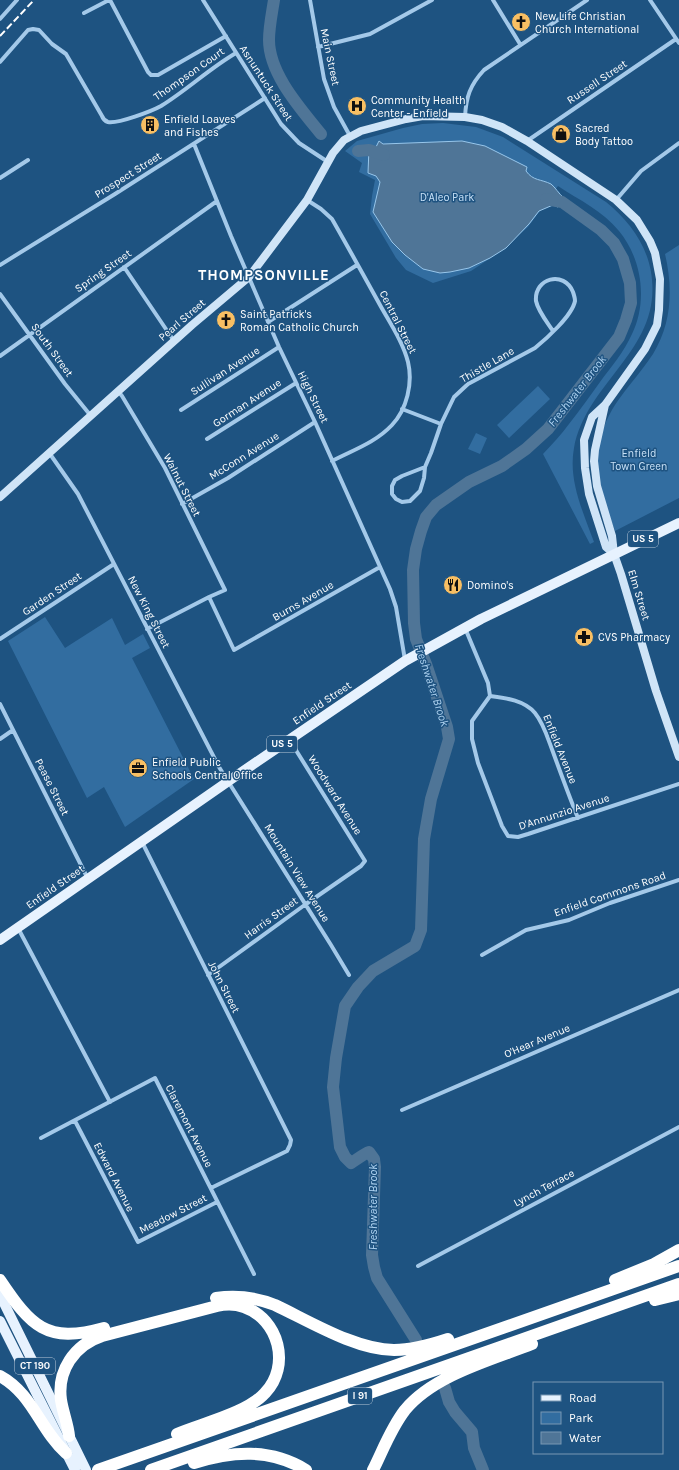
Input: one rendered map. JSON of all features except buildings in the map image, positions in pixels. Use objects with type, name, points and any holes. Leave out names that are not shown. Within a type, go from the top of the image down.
[{"type":"highway","points":[[578,1302],[595,1289],[647,1267],[679,1250]]},
{"type":"highway","name":"I 91","points":[[98,1470],[679,1266]]},
{"type":"highway","points":[[0,1280],[32,1321],[48,1331],[64,1334],[85,1333],[209,1300],[238,1296],[253,1298],[270,1303],[348,1340],[372,1348],[400,1350],[454,1338],[475,1338]]},
{"type":"highway","name":"I 91","points":[[151,1470],[679,1284]]},
{"type":"highway","points":[[638,1299],[657,1299],[679,1294]]},
{"type":"highway","points":[[69,1436],[61,1400],[61,1380],[70,1359],[87,1343],[102,1336],[217,1306],[230,1305],[243,1307],[255,1312],[263,1318],[275,1337],[280,1358],[278,1370],[274,1380],[265,1393],[255,1401],[242,1408],[150,1445],[134,1458]]},
{"type":"highway","points":[[373,1470],[394,1426],[409,1406],[422,1394],[435,1385],[455,1375],[549,1338],[569,1323]]},
{"type":"highway","points":[[0,1376],[13,1384],[24,1396],[55,1441],[72,1456]]},
{"type":"highway","points":[[168,1470],[216,1457],[247,1453],[265,1454],[280,1458],[306,1470]]},
{"type":"highway","points":[[151,1470],[161,1470]]},
{"type":"main road","name":"Enfield Street","points":[[0,940],[228,781],[405,661],[465,628],[679,523]]},
{"type":"main road","name":"CT 190","points":[[0,1295],[69,1436],[75,1470]]},
{"type":"main road","name":"CT 190","points":[[0,1321],[72,1456],[86,1470]]},
{"type":"street","points":[[0,19],[16,0]]},
{"type":"street","points":[[84,13],[109,0],[151,75],[158,75],[226,36]]},
{"type":"street","name":"Asnuntuck Street","points":[[203,0],[278,119],[291,136],[308,150],[328,162]]},
{"type":"street","name":"Main Street","points":[[310,0],[318,47],[328,91],[338,115],[350,136]]},
{"type":"street","points":[[318,47],[370,34],[432,0]]},
{"type":"street","points":[[493,0],[520,44]]},
{"type":"street","points":[[465,116],[465,101],[468,93],[479,75],[484,70],[520,44],[587,0]]},
{"type":"street","points":[[650,0],[678,41]]},
{"type":"street","name":"Thompson Court","points":[[0,62],[28,30],[39,30],[52,44],[67,56],[102,116],[106,121],[111,122],[141,114],[160,106],[212,68],[236,53]]},
{"type":"street","name":"Russell Street","points":[[527,141],[678,41]]},
{"type":"street","name":"Prospect Street","points":[[0,265],[265,98]]},
{"type":"street","points":[[350,136],[361,131],[417,117],[465,116],[482,120],[502,127],[527,141],[616,200],[637,220],[650,241],[658,264],[660,294],[657,325],[645,349],[605,405],[592,417],[586,431],[584,449],[589,494],[606,547],[614,554]]},
{"type":"street","name":"Pearl Street","points":[[0,497],[50,454],[118,391],[249,277],[307,200],[328,162],[340,145],[350,136]]},
{"type":"street","points":[[616,200],[641,171],[679,143]]},
{"type":"street","name":"High Street","points":[[194,144],[268,322],[380,567],[396,607],[405,661]]},
{"type":"street","points":[[0,178],[28,160]]},
{"type":"street","name":"Central Street","points":[[307,200],[321,209],[332,219],[397,335],[408,362],[410,376],[409,386],[402,409],[393,424],[378,438],[367,445],[332,461]]},
{"type":"street","name":"Spring Street","points":[[0,356],[217,201]]},
{"type":"street","points":[[268,322],[357,265]]},
{"type":"street","points":[[124,267],[174,342]]},
{"type":"street","name":"Thistle Lane","points":[[425,467],[395,480],[392,486],[392,494],[396,499],[402,502],[407,502],[416,496],[422,484],[425,467],[441,424],[454,397],[459,391],[468,384],[535,348],[553,331],[562,322],[573,307],[575,299],[569,285],[566,282],[557,279],[544,282],[540,287],[537,296],[537,304],[553,331]]},
{"type":"street","name":"South Street","points":[[0,294],[65,384],[91,416]]},
{"type":"street","name":"Sullivan Avenue","points":[[181,410],[279,347]]},
{"type":"street","name":"Gorman Avenue","points":[[207,439],[296,382]]},
{"type":"street","name":"Walnut Street","points":[[118,391],[155,450],[225,590],[209,597]]},
{"type":"street","points":[[605,405],[596,441],[594,461],[597,486],[612,536],[614,554]]},
{"type":"street","points":[[402,409],[441,424]]},
{"type":"street","name":"McConn Avenue","points":[[182,504],[228,478],[315,422]]},
{"type":"street","name":"New King Street","points":[[50,454],[78,494],[219,767],[228,781]]},
{"type":"street","name":"Elm Street","points":[[614,554],[656,691],[679,757]]},
{"type":"street","name":"Garden Street","points":[[0,639],[114,564]]},
{"type":"street","name":"Burns Avenue","points":[[209,597],[234,650],[380,567]]},
{"type":"street","points":[[147,629],[209,597]]},
{"type":"street","points":[[465,628],[488,683],[490,696]]},
{"type":"street","name":"Enfield Avenue","points":[[490,696],[524,704],[534,712],[547,737],[578,818]]},
{"type":"street","name":"D'Annunzio Avenue","points":[[490,696],[472,721],[472,739],[478,763],[505,832],[508,836],[518,837],[679,784]]},
{"type":"street","name":"Pease Street","points":[[0,704],[88,879]]},
{"type":"street","points":[[0,739],[14,730]]},
{"type":"street","name":"Woodward Avenue","points":[[289,739],[365,861]]},
{"type":"street","name":"Mountain View Avenue","points":[[228,781],[306,904],[348,975]]},
{"type":"street","name":"John Street","points":[[141,841],[291,1140]]},
{"type":"street","name":"Harris Street","points":[[208,976],[306,904],[361,866],[365,861]]},
{"type":"street","name":"Enfield Commons Road","points":[[482,955],[526,930],[569,920],[610,903],[679,880]]},
{"type":"street","points":[[18,928],[110,1102],[41,1138]]},
{"type":"street","name":"O'Hear Avenue","points":[[402,1110],[679,990]]},
{"type":"street","name":"Claremont Avenue","points":[[110,1102],[155,1078],[254,1274]]},
{"type":"street","name":"Edward Avenue","points":[[75,1121],[138,1242]]},
{"type":"street","name":"Lynch Terrace","points":[[418,1266],[679,1127]]},
{"type":"street","name":"Meadow Street","points":[[211,1188],[287,1151],[291,1140]]},
{"type":"street","name":"Meadow Street","points":[[138,1242],[217,1202]]},
{"type":"green space","name":"D'Aleo Park","points":[[443,123],[476,127],[503,137],[606,202],[629,224],[645,251],[649,261],[652,299],[646,322],[636,344],[593,403],[582,424],[574,448],[573,472],[575,484],[581,508],[594,542],[590,544],[543,454],[563,432],[629,341],[637,321],[641,294],[640,281],[633,254],[627,242],[613,224],[590,206],[558,186],[528,227],[498,253],[471,271],[433,283],[406,270],[396,258],[370,214],[375,180],[359,172],[362,163],[345,151],[357,141],[422,124]]},
{"type":"green space","name":"Enfield Town Green","points":[[679,245],[679,498],[615,531],[601,493],[598,451],[601,435],[612,409],[653,354],[664,330],[670,292],[668,267],[665,254]]},
{"type":"green space","points":[[538,386],[550,399],[509,438],[497,425]]},
{"type":"green space","points":[[476,433],[487,438],[480,454],[468,449]]},
{"type":"green space","points":[[45,617],[65,648],[112,618],[125,645],[143,634],[150,648],[132,658],[194,779],[125,827],[104,787],[87,798],[8,641]]},
{"type":"water","name":"D'Aleo Park","points":[[379,141],[383,144],[462,141],[485,146],[527,167],[526,171],[531,177],[551,184],[564,198],[558,207],[553,205],[539,211],[506,248],[490,258],[469,268],[450,272],[440,273],[423,269],[405,255],[392,242],[373,212],[380,182],[376,176],[368,173],[369,148],[375,149]]},
{"type":"waterway","name":"Freshwater Brook","points":[[274,0],[269,40],[270,53],[274,66],[280,78],[304,114],[321,134]]},
{"type":"waterway","name":"Freshwater Brook","points":[[358,151],[369,150],[384,155]]},
{"type":"waterway","name":"Freshwater Brook","points":[[416,1340],[377,1278],[372,1255],[374,1159],[369,1152],[351,1163],[345,1157],[340,1147],[333,1087],[336,1058],[345,1006],[358,987],[373,971],[415,946],[421,930],[424,839],[431,799],[449,739],[447,727],[416,639],[414,623],[413,570],[416,549],[426,517],[436,505],[469,482],[502,466],[526,449],[548,429],[619,337],[631,303],[630,283],[623,259],[614,243],[601,230],[562,202],[546,199]]},
{"type":"waterway","name":"Freshwater Brook","points":[[445,1388],[449,1402],[455,1412],[472,1432],[474,1448],[483,1470]]},
{"type":"railway","points":[[0,36],[34,0]]},
{"type":"place","name":"New Life Christian Church International","points":[[521,22]]},
{"type":"place","name":"Community Health Center - Enfield","points":[[357,106]]},
{"type":"place","name":"Enfield Loaves and Fishes","points":[[150,125]]},
{"type":"place","name":"Sacred Body Tattoo","points":[[561,134]]},
{"type":"place","name":"Saint Patrick's Roman Catholic Church","points":[[226,320]]},
{"type":"place","name":"Domino's","points":[[453,585]]},
{"type":"place","name":"CVS Pharmacy","points":[[584,637]]},
{"type":"place","name":"Enfield Public Schools Central Office","points":[[138,768]]},
{"type":"district","name":"THOMPSONVILLE","points":[[264,275]]}]
